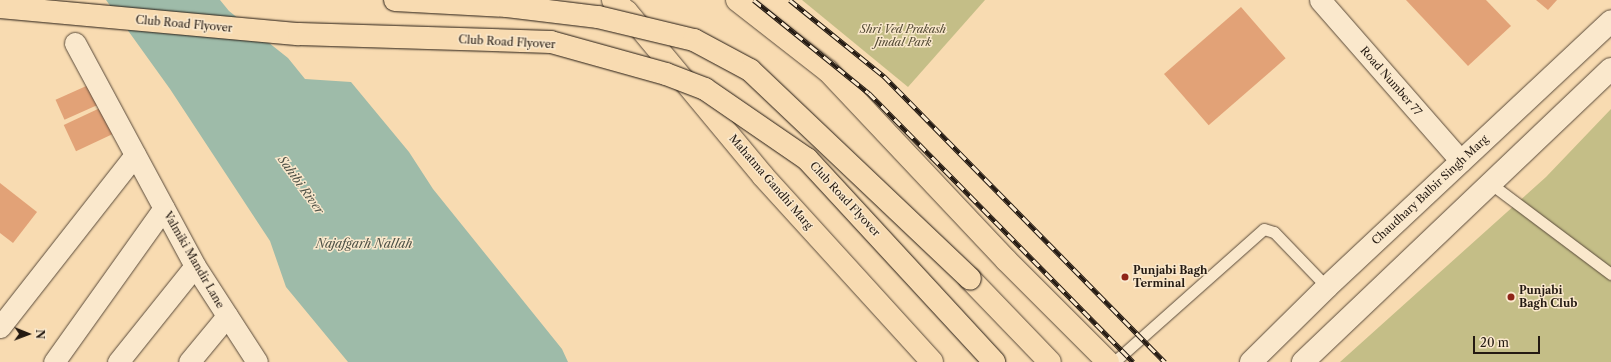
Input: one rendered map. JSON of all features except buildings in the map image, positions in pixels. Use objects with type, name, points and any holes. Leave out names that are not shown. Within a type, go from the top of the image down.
[{"type":"main road","points":[[396,0],[507,6],[598,17],[694,40],[750,70],[970,279],[1050,362]]},
{"type":"main road","name":"Mahatma Gandhi Marg","points":[[613,0],[627,12],[763,176],[932,362]]},
{"type":"main road","points":[[743,2],[828,71],[1006,260],[1108,362]]},
{"type":"main road","name":"Club Road Flyover","points":[[0,7],[299,34],[551,42],[666,74],[711,93],[807,159],[994,362]]},
{"type":"street","name":"Road Number 77","points":[[1320,0],[1462,161]]},
{"type":"street","name":"Chaudhary Balbir Singh Marg","points":[[1252,362],[1327,287],[1611,21]]},
{"type":"street","name":"Valmiki Mandir Lane","points":[[76,43],[195,266],[257,362]]},
{"type":"street","points":[[1303,362],[1611,69]]},
{"type":"street","points":[[0,327],[135,155]]},
{"type":"street","points":[[54,362],[164,208]]},
{"type":"street","points":[[118,362],[195,266]]},
{"type":"street","points":[[189,362],[227,316]]},
{"type":"lane","points":[[1491,184],[1611,274]]},
{"type":"lane","points":[[1114,362],[1264,229],[1274,232],[1327,287]]},
{"type":"green space","name":"Shri Ved Prakash Jindal Park","points":[[802,0],[985,0],[908,87]]},
{"type":"green space","name":"Punjabi Bagh Club","points":[[1611,109],[1611,362],[1340,362],[1546,177]]},
{"type":"water","name":"Najafgarh Nallah","points":[[106,0],[220,0],[229,11],[288,58],[305,79],[351,82],[409,152],[433,189],[562,349],[568,362],[348,362],[286,287],[270,241],[170,89]]},
{"type":"railway","points":[[754,0],[869,93],[1133,362]]},
{"type":"railway","points":[[790,0],[884,76],[1165,362]]},
{"type":"place","name":"Punjabi Bagh Terminal","points":[[1125,277]]},
{"type":"place","name":"Punjabi Bagh Club","points":[[1511,297]]},
{"type":"water label","name":"Sahibi River","points":[[301,185]]}]
